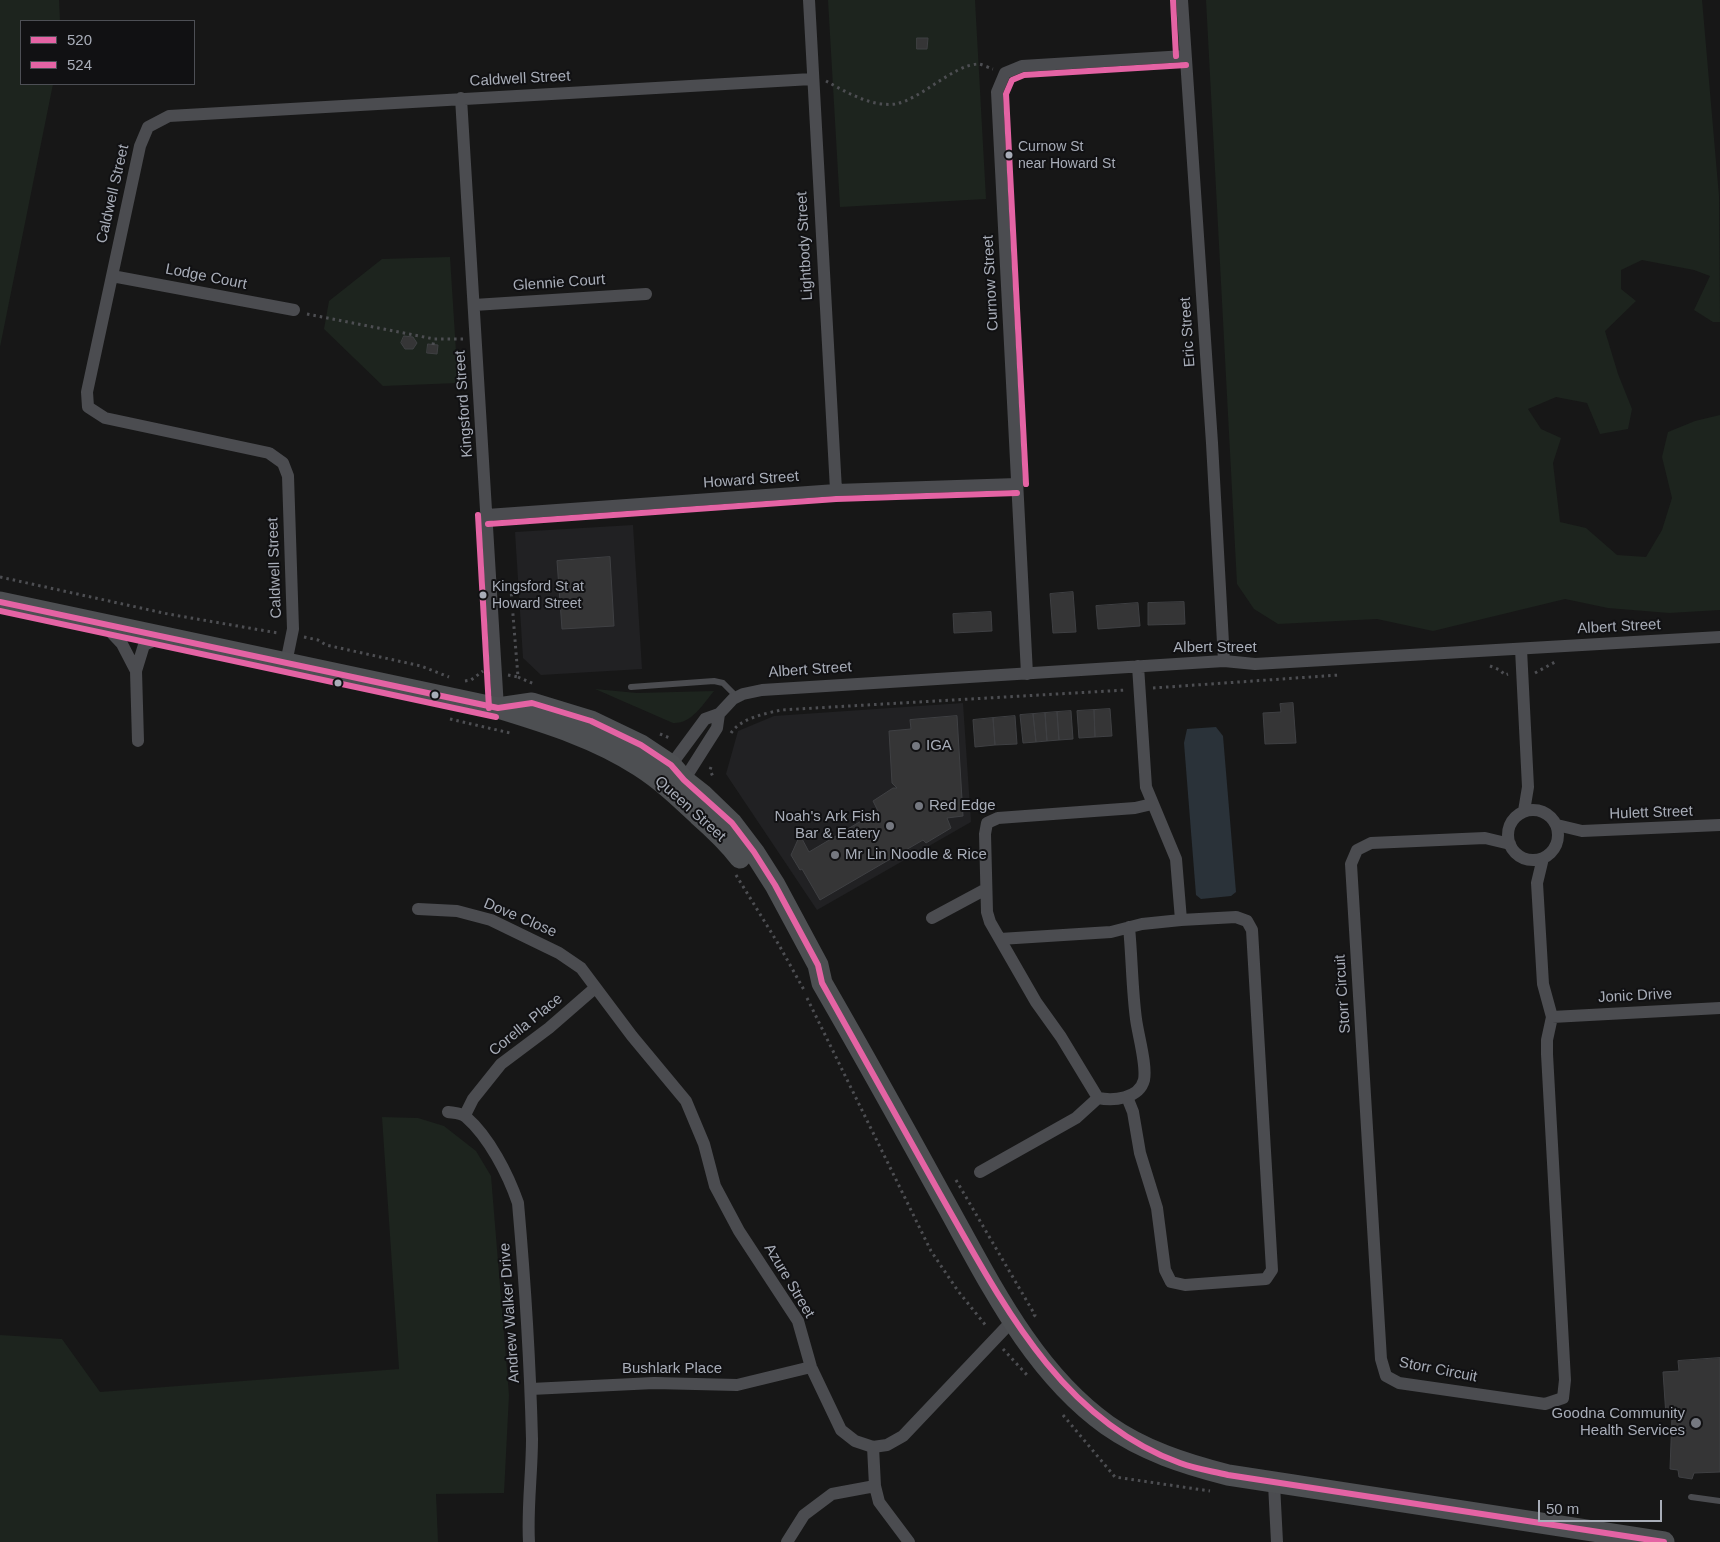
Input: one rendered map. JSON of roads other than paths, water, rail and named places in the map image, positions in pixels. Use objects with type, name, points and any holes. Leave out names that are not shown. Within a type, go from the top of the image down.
[{"type":"main road","name":"Queen Street","points":[[0,602],[498,708],[532,703],[591,721],[641,744],[674,777],[722,835],[763,893],[808,970],[822,983],[1015,1325],[1071,1393],[1106,1424],[1143,1446],[1181,1463],[1274,1484],[1455,1508],[1664,1542]]},
{"type":"street","name":"Lightbody Street","points":[[809,0],[836,490]]},
{"type":"street","name":"Eric Street","points":[[1182,0],[1213,452],[1224,661]]},
{"type":"street","name":"Curnow Street","points":[[1027,674],[998,92],[1005,74],[1022,66],[1185,56]]},
{"type":"street","name":"Caldwell Street","points":[[286,663],[293,628],[288,476],[283,463],[269,453],[105,418],[88,407],[87,392],[140,146],[148,127],[169,116],[812,76]]},
{"type":"street","name":"Kingsford Street","points":[[461,98],[498,708]]},
{"type":"street","name":"Lodge Court","points":[[112,276],[294,310]]},
{"type":"street","name":"Glennie Court","points":[[474,305],[646,294]]},
{"type":"street","name":"Howard Street","points":[[487,515],[836,490],[1017,484]]},
{"type":"street","points":[[101,622],[122,644],[136,671]]},
{"type":"street","points":[[138,741],[136,671],[144,645],[164,636]]},
{"type":"street","name":"Albert Street","points":[[674,777],[705,719],[719,714],[737,697],[762,690],[1224,661],[1255,664],[1720,637]]},
{"type":"street","points":[[1522,649],[1528,787],[1524,811]]},
{"type":"street","points":[[1138,666],[1146,787],[1176,859],[1181,920]]},
{"type":"street","name":"Albert Street","points":[[674,777],[717,728],[719,714]]},
{"type":"street","points":[[1528,787],[1539,810]]},
{"type":"street","points":[[1129,927],[1136,1021],[1140,1037],[1144,1080],[1137,1090],[1112,1101],[1098,1098],[1061,1037],[1036,1002],[987,912],[985,834],[987,823],[998,818],[1135,808],[1152,804]]},
{"type":"street","points":[[1537,883],[1527,859],[1514,850],[1510,844],[1509,828],[1512,821],[1524,811],[1539,810],[1546,813],[1557,825],[1582,831]]},
{"type":"street","points":[[1527,859],[1543,858],[1555,848],[1558,840],[1557,825]]},
{"type":"street","name":"Hulett Street","points":[[1582,831],[1720,825]]},
{"type":"street","points":[[1485,838],[1509,828]]},
{"type":"street","points":[[1558,840],[1582,831]]},
{"type":"street","points":[[1485,838],[1510,844]]},
{"type":"street","name":"Storr Circuit","points":[[1485,838],[1371,843],[1357,850],[1351,864],[1381,1359],[1386,1376],[1399,1383],[1545,1404],[1563,1398],[1565,1380],[1547,1054],[1547,1040],[1552,1017],[1543,984],[1537,883]]},
{"type":"street","points":[[1537,883],[1543,858]]},
{"type":"street","points":[[932,918],[986,889]]},
{"type":"street","name":"Dove Close","points":[[418,910],[457,911],[491,920],[519,932],[559,953],[581,968],[595,988]]},
{"type":"street","points":[[1000,939],[1111,932],[1129,927],[1181,920],[1236,916],[1246,921],[1252,930],[1272,1270],[1266,1279],[1185,1285],[1171,1282],[1165,1270],[1157,1208],[1140,1153],[1133,1112],[1127,1096]]},
{"type":"street","name":"Corella Place","points":[[465,1116],[474,1099],[501,1064],[549,1028],[595,988]]},
{"type":"street","name":"Azure Street","points":[[595,988],[686,1101],[704,1144],[715,1186],[739,1231],[798,1321],[811,1367],[841,1430],[855,1441],[872,1447]]},
{"type":"street","name":"Jonic Drive","points":[[1552,1017],[1720,1008]]},
{"type":"street","points":[[980,1172],[1076,1118],[1098,1098]]},
{"type":"street","points":[[448,1112],[465,1116]]},
{"type":"street","name":"Andrew Walker Drive","points":[[465,1116],[494,1152],[509,1176],[518,1203],[531,1389],[532,1471],[528,1525],[529,1542]]},
{"type":"street","points":[[909,1542],[882,1506],[875,1486],[872,1447],[887,1445],[903,1436],[1015,1325]]},
{"type":"street","name":"Bushlark Place","points":[[531,1389],[654,1383],[737,1385],[811,1367]]},
{"type":"street","points":[[1274,1484],[1277,1542]]},
{"type":"street","points":[[787,1542],[804,1515],[832,1494],[875,1486]]},
{"type":"lane","points":[[631,687],[714,681],[723,684],[737,697]]},
{"type":"lane","points":[[1691,1497],[1720,1501]]},
{"type":"place","name":"Curnow St near Howard St","points":[[1009,155]]},
{"type":"place","name":"Kingsford St at Howard Street","points":[[483,595]]},
{"type":"place","name":"IGA","points":[[916,746]]},
{"type":"place","name":"Red Edge","points":[[919,806]]},
{"type":"place","name":"Noah's Ark Fish Bar & Eatery","points":[[890,826]]},
{"type":"place","name":"Mr Lin Noodle & Rice","points":[[835,855]]},
{"type":"place","name":"Goodna Community Health Services","points":[[1696,1423]]}]
